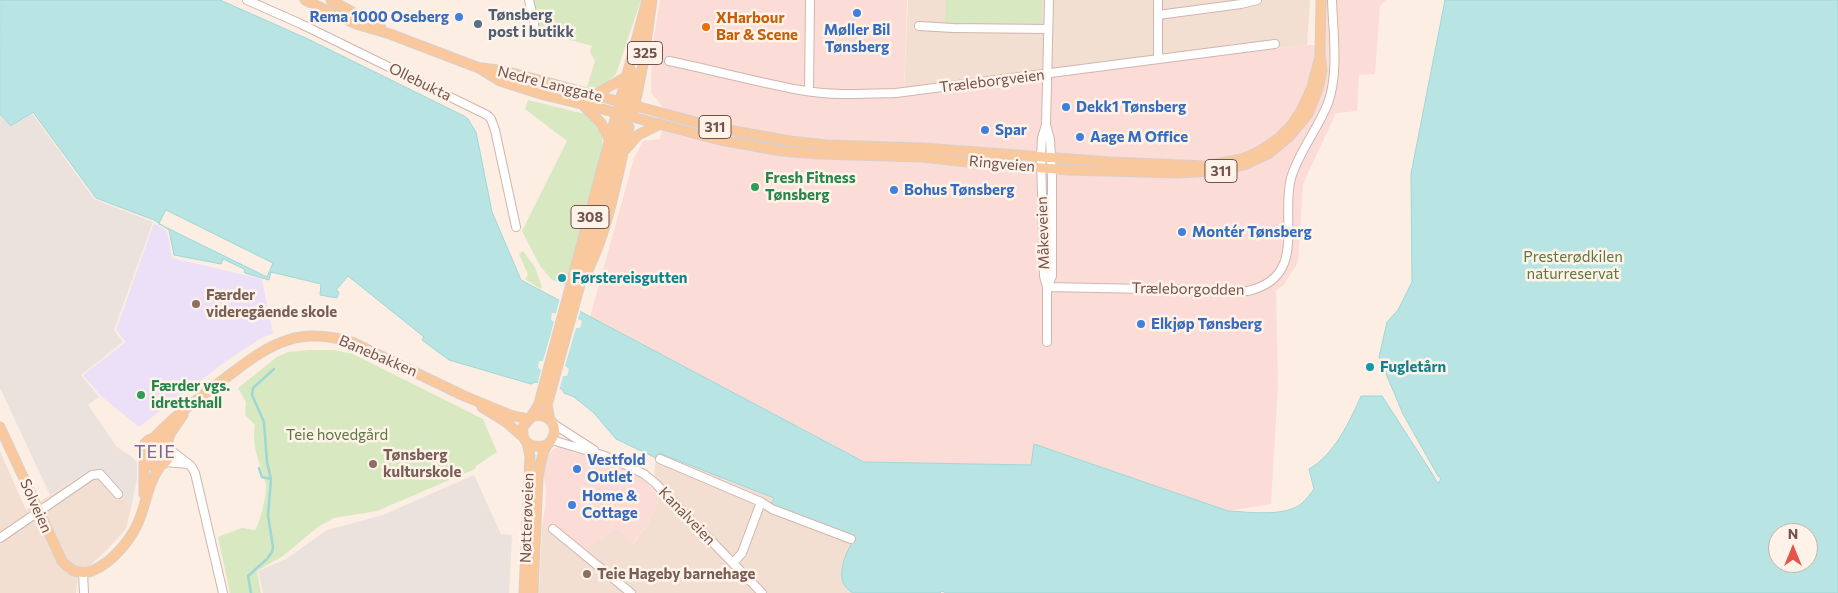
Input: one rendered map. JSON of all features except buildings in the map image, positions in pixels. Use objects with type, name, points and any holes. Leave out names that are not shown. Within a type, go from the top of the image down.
[{"type":"main road","name":"Nedre Langgate","points":[[306,0],[356,24],[390,34],[479,68],[500,81],[584,106],[625,115]]},
{"type":"main road","name":"325","points":[[628,104],[626,76],[632,61],[647,0]]},
{"type":"main road","name":"325","points":[[625,115],[643,64],[652,0]]},
{"type":"main road","name":"Ringveien","points":[[625,115],[720,140],[782,151],[922,157],[1052,169],[1191,173],[1218,171],[1251,163],[1268,154],[1282,144],[1296,130],[1308,114],[1315,98],[1322,70],[1320,55],[1320,0]]},
{"type":"main road","name":"Nedre Langgate","points":[[333,1],[390,34]]},
{"type":"main road","name":"Ringveien","points":[[628,104],[722,129],[797,142],[827,145],[923,148],[1191,166],[1219,164],[1242,159],[1272,143],[1296,119],[1309,96],[1320,55]]},
{"type":"main road","name":"325","points":[[625,115],[628,104],[632,61]]},
{"type":"main road","name":"Nedre Langgate","points":[[479,68],[505,71],[628,104]]},
{"type":"main road","points":[[594,94],[626,76]]},
{"type":"main road","points":[[584,106],[601,123],[610,142]]},
{"type":"main road","name":"308","points":[[525,440],[523,427],[545,397],[574,292],[610,142],[625,115]]},
{"type":"main road","name":"308","points":[[574,292],[597,250],[625,150],[625,115]]},
{"type":"main road","name":"308","points":[[581,281],[582,271],[625,115]]},
{"type":"main road","name":"308","points":[[625,150],[638,135],[660,124]]},
{"type":"main road","name":"Banebakken","points":[[145,501],[143,446],[177,414],[190,407],[244,364],[267,349],[288,340],[314,336],[338,338],[352,342],[462,395],[510,415],[529,418]]},
{"type":"main road","name":"Banebakken","points":[[462,395],[506,422],[525,440]]},
{"type":"main road","name":"308","points":[[545,397],[555,431],[549,443]]},
{"type":"main road","name":"Banebakken","points":[[83,573],[101,566],[119,551],[136,527],[153,477],[169,457],[170,434],[190,407]]},
{"type":"main road","points":[[529,418],[541,415],[551,421]]},
{"type":"main road","name":"Solveien","points":[[0,427],[62,561],[70,569],[83,573]]},
{"type":"main road","points":[[153,438],[161,439],[168,447]]},
{"type":"main road","points":[[525,440],[538,447],[549,443]]},
{"type":"main road","name":"Nøtterøveien","points":[[524,593],[530,456],[525,440]]},
{"type":"main road","name":"Nøtterøveien","points":[[533,593],[538,477],[540,464],[549,443]]},
{"type":"main road","points":[[144,460],[151,465],[163,464]]},
{"type":"street","name":"Ollebukta","points":[[247,0],[301,24],[487,115],[491,119],[495,130],[516,226]]},
{"type":"street","points":[[529,0],[534,22],[534,34]]},
{"type":"street","points":[[809,91],[810,0]]},
{"type":"street","name":"Måkeveien","points":[[1047,287],[1052,276],[1052,169],[1046,124],[1049,0]]},
{"type":"street","points":[[1158,0],[1158,59]]},
{"type":"street","points":[[1158,15],[1241,4],[1256,0]]},
{"type":"street","name":"Træleborgodden","points":[[1047,287],[1248,291],[1265,286],[1274,280],[1287,256],[1291,179],[1328,102],[1332,86],[1334,67],[1332,0]]},
{"type":"street","points":[[326,11],[333,1]]},
{"type":"street","points":[[918,26],[1048,29]]},
{"type":"street","name":"Træleborgveien","points":[[669,62],[809,91],[843,94],[896,93],[1275,44]]},
{"type":"street","name":"Måkeveien","points":[[1046,124],[1042,138],[1041,168],[1044,276],[1047,287],[1047,342]]},
{"type":"street","name":"Kanalveien","points":[[551,421],[602,455]]},
{"type":"street","name":"Kanalveien","points":[[549,443],[602,455],[632,467],[655,483],[762,593]]},
{"type":"street","points":[[168,447],[193,469],[198,482],[224,593]]},
{"type":"street","points":[[660,459],[761,502],[772,509],[851,539]]},
{"type":"street","points":[[163,464],[188,464]]},
{"type":"street","points":[[0,538],[96,474],[104,477],[118,494]]},
{"type":"street","points":[[733,563],[742,553],[761,502]]},
{"type":"street","points":[[553,529],[631,593]]},
{"type":"street","points":[[83,573],[84,593]]},
{"type":"shaded area","points":[[660,0],[907,0],[904,93],[1307,45],[1326,45],[1326,0],[1386,0],[1380,6],[1375,74],[1359,75],[1357,111],[1336,113],[1303,184],[1298,262],[1284,285],[1276,290],[1278,385],[1271,504],[1228,511],[1035,444],[1032,465],[864,462],[590,317],[634,158],[643,141],[660,139],[661,135],[666,111],[651,92],[652,48]]},
{"type":"shaded area","points":[[908,0],[1310,0],[1307,45],[904,94]]},
{"type":"shaded area","points":[[32,113],[94,199],[153,222],[114,330],[123,342],[81,375],[99,397],[88,405],[117,447],[132,457],[137,463],[137,479],[131,508],[97,466],[50,495],[0,388],[0,114],[11,127]]},
{"type":"shaded area","name":"Færder videregående skole","points":[[154,223],[167,231],[172,258],[262,279],[273,333],[229,359],[139,427],[101,396],[83,375],[126,342],[116,330]]},
{"type":"shaded area","points":[[560,446],[567,447],[574,453],[579,453],[635,473],[660,495],[648,524],[632,544],[617,528],[585,551],[566,537],[542,525],[546,488],[543,475],[546,461],[552,450]]},
{"type":"shaded area","points":[[0,451],[26,510],[98,466],[131,508],[126,529],[105,552],[78,576],[76,593],[0,593]]},
{"type":"shaded area","points":[[658,453],[774,498],[771,506],[854,539],[849,591],[853,593],[539,593],[542,525],[566,537],[617,528],[633,544],[648,524],[664,485],[654,475]]},
{"type":"shaded area","points":[[474,475],[501,534],[512,535],[509,593],[263,593],[258,571],[286,559],[327,530],[383,515]]},
{"type":"green space","points":[[532,0],[641,0],[616,74],[606,83],[594,88],[587,87],[595,61],[590,52],[592,46],[538,31]]},
{"type":"green space","points":[[946,0],[1042,0],[1042,26],[945,23]]},
{"type":"green space","points":[[528,100],[585,114],[595,124],[602,136],[603,151],[568,286],[552,280],[540,266],[522,231],[567,141],[525,109]]},
{"type":"green space","points":[[523,251],[535,267],[541,289],[525,279],[528,275],[519,254]]},
{"type":"green space","name":"Teie hovedgård","points":[[334,350],[353,354],[483,419],[497,452],[476,466],[475,469],[377,511],[334,518],[318,527],[283,556],[257,571],[261,593],[230,593],[218,537],[242,528],[255,530],[261,515],[266,489],[255,449],[255,425],[245,415],[246,402],[238,388],[277,357],[288,352]]},
{"type":"water","points":[[0,0],[220,0],[308,39],[468,119],[476,132],[492,212],[521,280],[864,462],[1031,465],[1034,444],[1228,511],[1276,512],[1286,511],[1301,504],[1314,489],[1309,469],[1318,463],[1334,446],[1361,396],[1382,396],[1435,480],[1439,483],[1441,478],[1438,476],[1403,414],[1379,357],[1387,322],[1398,310],[1412,282],[1411,174],[1445,0],[1838,0],[1838,593],[946,593],[942,591],[940,593],[853,593],[843,582],[842,568],[854,539],[771,506],[774,498],[659,453],[656,458],[616,439],[594,413],[574,397],[564,393],[562,389],[535,382],[531,384],[449,360],[422,340],[424,337],[348,276],[336,290],[339,292],[337,298],[320,295],[321,284],[271,272],[269,280],[245,273],[244,269],[223,259],[221,264],[174,255],[169,230],[163,226],[267,277],[273,263],[166,210],[159,224],[154,220],[96,198],[33,112],[11,126],[0,114]]},
{"type":"pier","points":[[560,298],[581,309],[578,319],[582,321],[580,328],[576,328],[565,366],[569,369],[567,376],[563,376],[559,391],[537,385],[541,370],[538,367],[539,361],[543,361],[554,322],[551,320],[552,313],[556,313]]},
{"type":"waterway","points":[[251,593],[248,576],[267,559],[273,547],[268,516],[271,479],[267,462],[264,422],[252,395],[253,388],[274,369]]},
{"type":"waterway","points":[[259,468],[262,477],[271,479]]},
{"type":"place","name":"Møller Bil Tønsberg","points":[[857,13]]},
{"type":"place","name":"Rema 1000 Oseberg","points":[[459,17]]},
{"type":"place","name":"Tønsberg post i butikk","points":[[478,24]]},
{"type":"place","name":"XHarbour Bar & Scene","points":[[706,27]]},
{"type":"place","name":"Dekk1 Tønsberg","points":[[1066,107]]},
{"type":"place","name":"Spar","points":[[985,130]]},
{"type":"place","name":"Aage M Office","points":[[1080,137]]},
{"type":"place","name":"Fresh Fitness Tønsberg","points":[[755,187]]},
{"type":"place","name":"Bohus Tønsberg","points":[[894,190]]},
{"type":"place","name":"Montér Tønsberg","points":[[1182,232]]},
{"type":"place","name":"Førstereisgutten","points":[[562,278]]},
{"type":"place","name":"Færder videregående skole","points":[[196,304]]},
{"type":"place","name":"Elkjøp Tønsberg","points":[[1141,324]]},
{"type":"place","name":"Fugletårn","points":[[1370,367]]},
{"type":"place","name":"Færder vgs. idrettshall","points":[[141,395]]},
{"type":"place","name":"Tønsberg kulturskole","points":[[373,464]]},
{"type":"place","name":"Vestfold Outlet","points":[[577,469]]},
{"type":"place","name":"Home & Cottage","points":[[572,505]]},
{"type":"place","name":"Teie Hageby barnehage","points":[[587,574]]},
{"type":"district","name":"TEIE","points":[[155,452]]},
{"type":"park label","name":"Presterødkilen naturreservat","points":[[1573,266]]}]
